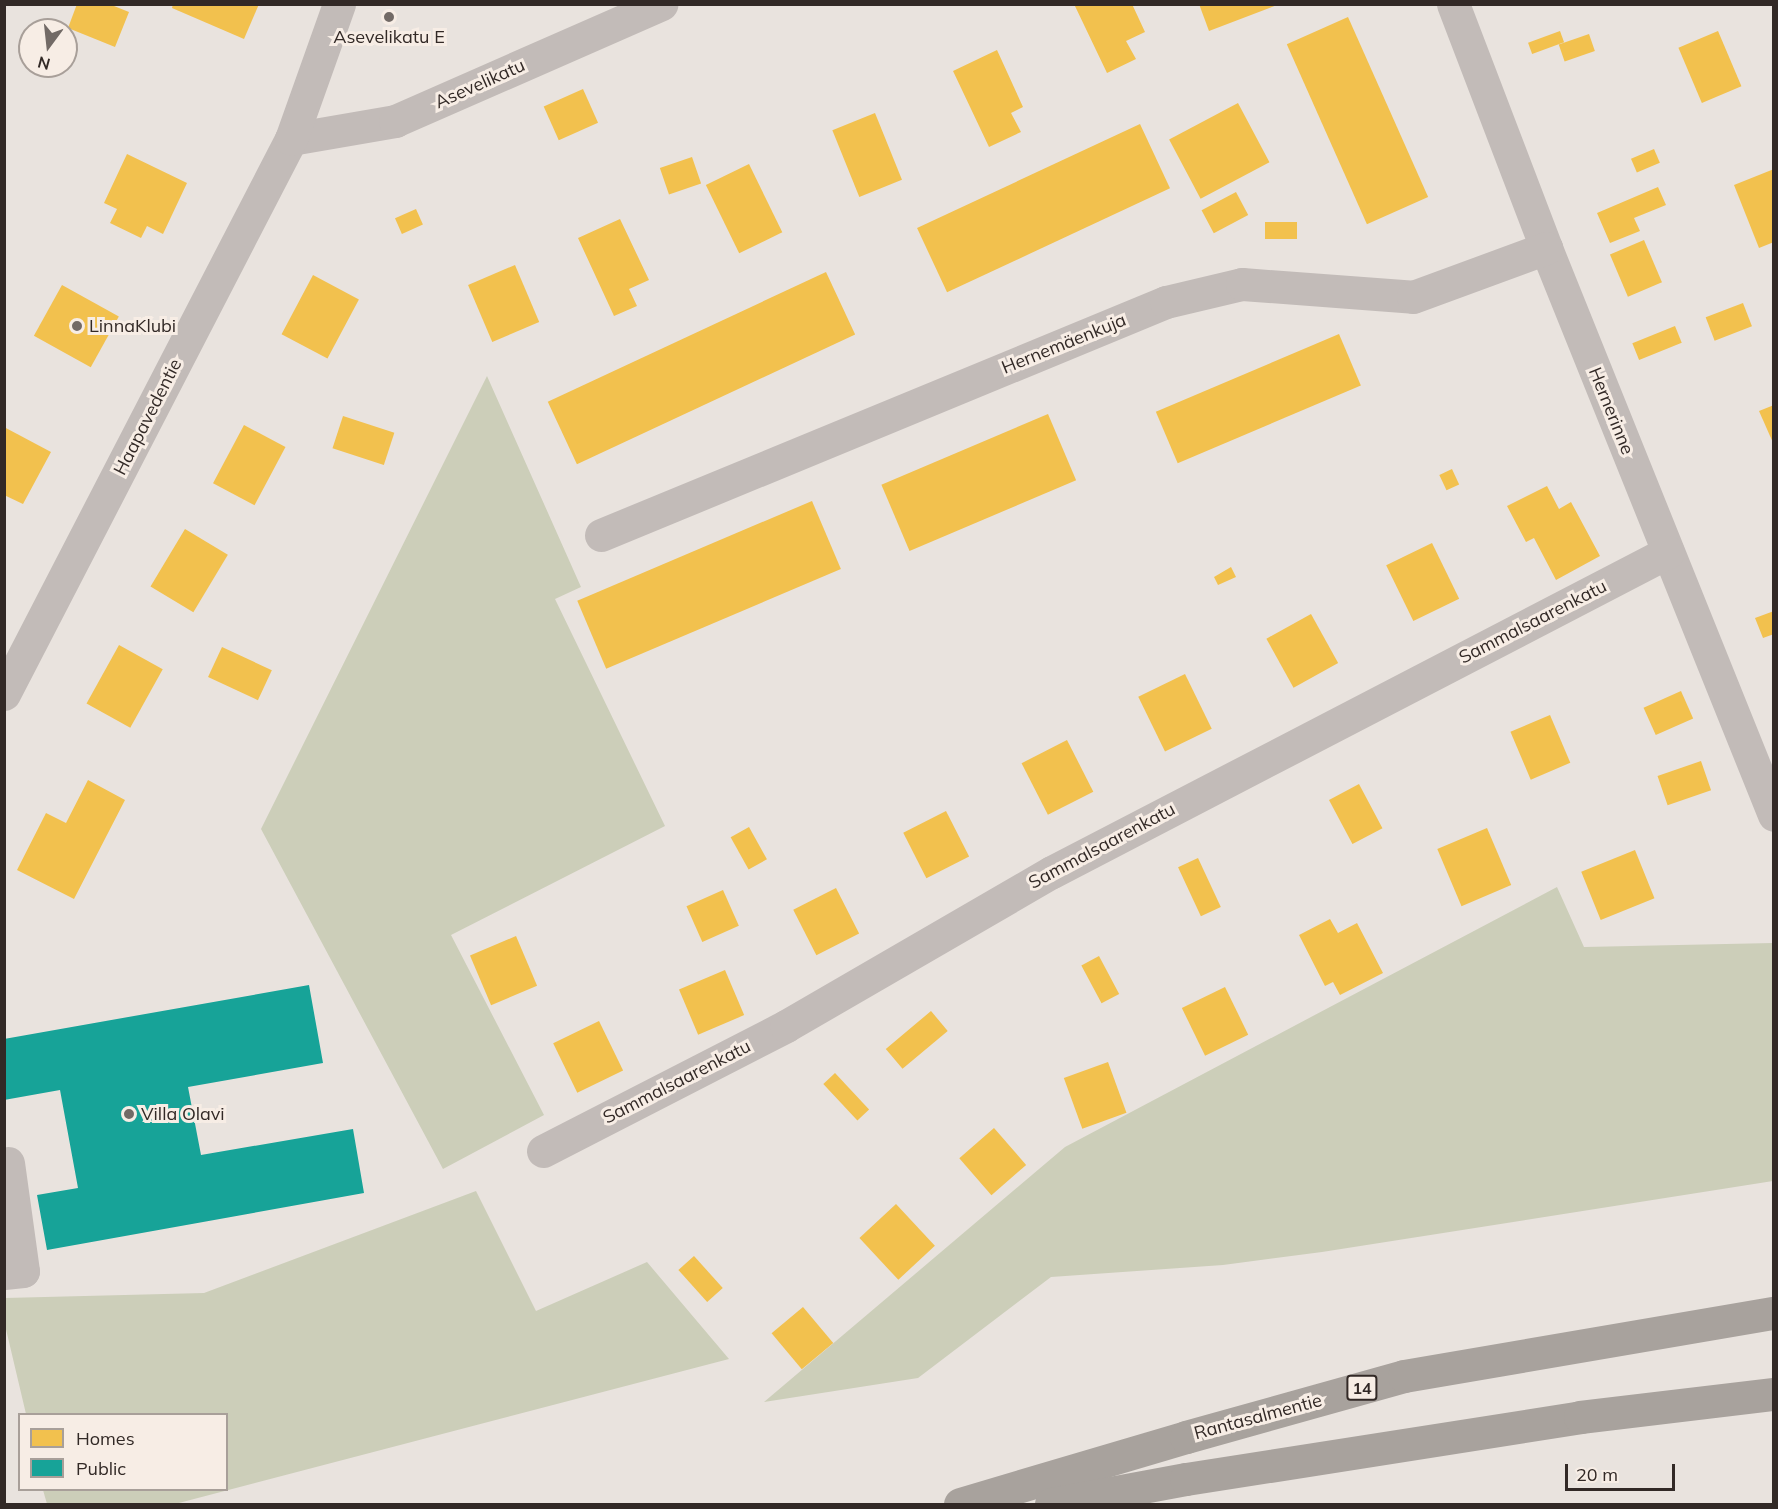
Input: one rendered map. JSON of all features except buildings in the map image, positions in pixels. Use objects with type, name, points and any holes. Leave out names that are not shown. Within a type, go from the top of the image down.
[{"type":"highway","name":"Rantasalmentie","points":[[960,1504],[1198,1433],[1404,1376],[1773,1313]]},
{"type":"highway","points":[[1580,1417],[1633,1395],[1773,1373]]},
{"type":"highway","points":[[1051,1504],[1186,1479],[1580,1417],[1773,1394]]},
{"type":"street","name":"Haapavedentie","points":[[4,694],[291,139],[339,4]]},
{"type":"street","name":"Asevelikatu","points":[[291,139],[395,121],[661,4]]},
{"type":"street","name":"Hernerinne","points":[[1453,4],[1546,248],[1773,815]]},
{"type":"street","name":"Hernemäenkuja","points":[[601,535],[1166,302],[1242,284],[1413,297],[1546,248]]},
{"type":"street","name":"Sammalsaarenkatu","points":[[543,1151],[786,1026],[1052,872],[1668,552]]},
{"type":"street","points":[[4,1273],[23,1271],[8,1163]]},
{"type":"green space","points":[[487,376],[581,587],[555,599],[665,826],[451,935],[544,1115],[443,1169],[261,829]]},
{"type":"green space","points":[[1557,887],[1584,947],[1773,943],[1773,1181],[1322,1252],[1223,1265],[1051,1277],[918,1378],[764,1402],[1065,1147]]},
{"type":"green space","points":[[476,1191],[536,1311],[647,1262],[729,1359],[228,1490],[228,1413],[26,1413],[5,1325],[5,1298],[204,1293]]},
{"type":"green space","points":[[43,1491],[225,1491],[175,1504],[47,1504]]},
{"type":"place","name":"Asevelikatu E","points":[[389,17]]},
{"type":"place","name":"LinnaKlubi","points":[[77,326]]},
{"type":"place","name":"Villa Olavi","points":[[129,1114]]}]
